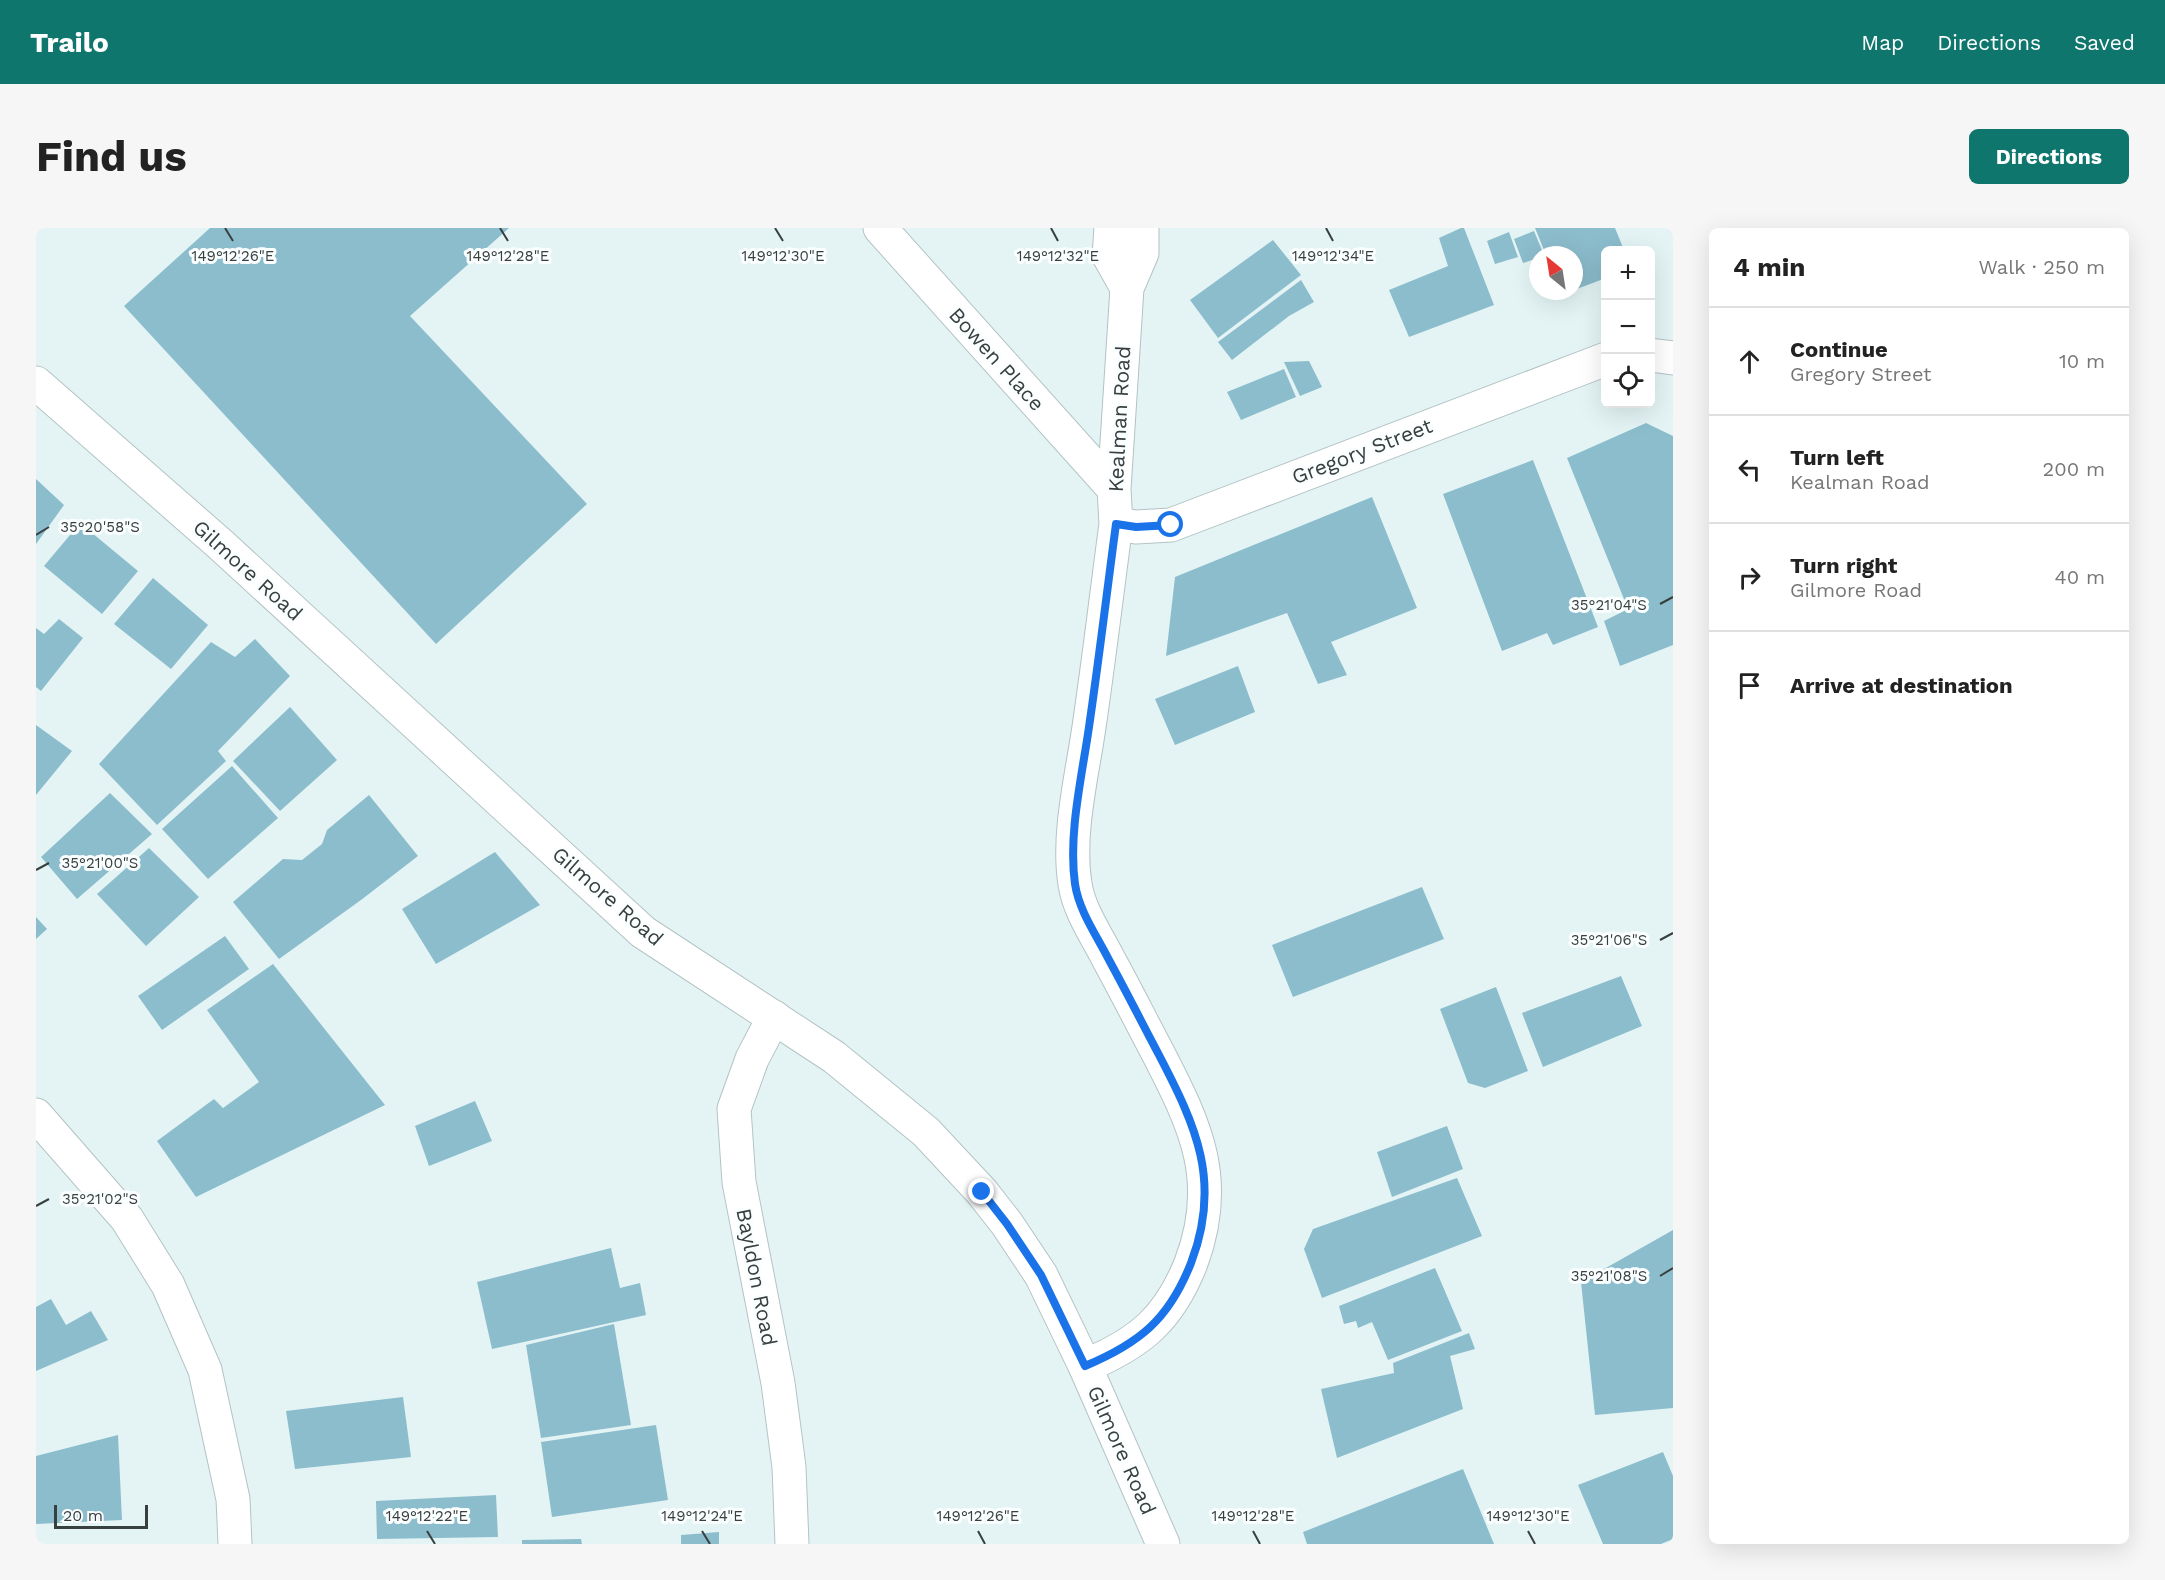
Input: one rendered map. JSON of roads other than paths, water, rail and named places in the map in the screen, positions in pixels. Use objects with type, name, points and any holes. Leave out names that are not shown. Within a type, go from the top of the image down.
[{"type":"street","name":"Bowen Place","points":[[880,228],[1114,489]]},
{"type":"street","points":[[1111,228],[1109,256],[1127,288]]},
{"type":"street","name":"Kealman Road","points":[[1085,1366],[1117,1353],[1162,1316],[1175,1298],[1196,1250],[1205,1201],[1201,1155],[1187,1111],[1088,920],[1075,887],[1073,866],[1076,821],[1116,524],[1114,489],[1127,288],[1148,236]]},
{"type":"street","points":[[1655,356],[1673,358]]},
{"type":"street","name":"Gregory Street","points":[[1116,524],[1136,527],[1171,525],[1601,361]]},
{"type":"street","name":"Gilmore Road","points":[[36,383],[220,544],[643,932],[834,1057],[926,1132],[975,1184],[1007,1224],[1041,1275],[1085,1366],[1163,1544]]},
{"type":"street","name":"Bayldon Road","points":[[774,1017],[752,1059],[734,1110],[740,1182],[778,1383],[788,1456],[792,1544]]},
{"type":"street","points":[[36,1115],[127,1219],[168,1286],[205,1370],[233,1499],[235,1544]]}]
